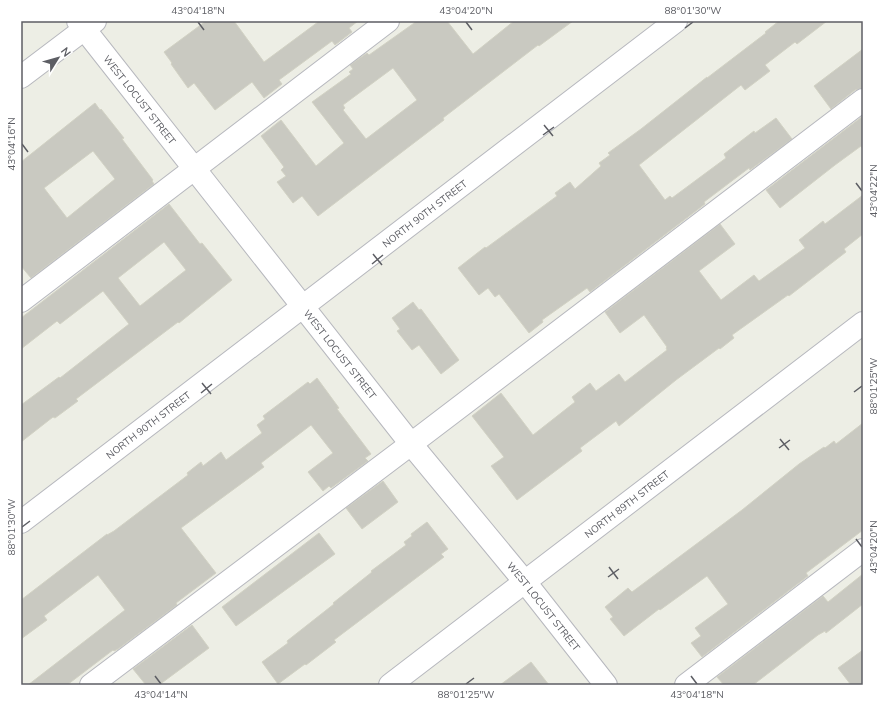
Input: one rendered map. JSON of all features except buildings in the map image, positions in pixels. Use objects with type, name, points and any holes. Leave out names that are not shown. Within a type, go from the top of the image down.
[{"type":"street","points":[[21,301],[388,21]]},
{"type":"street","name":"NORTH 90TH STREET","points":[[21,522],[676,21]]},
{"type":"street","points":[[21,78],[86,24]]},
{"type":"street","name":"WEST LOCUST STREET","points":[[86,24],[194,170],[411,444],[606,685]]},
{"type":"street","points":[[91,685],[863,100]]},
{"type":"street","name":"NORTH 89TH STREET","points":[[390,685],[863,323]]},
{"type":"street","points":[[686,685],[863,550]]}]
